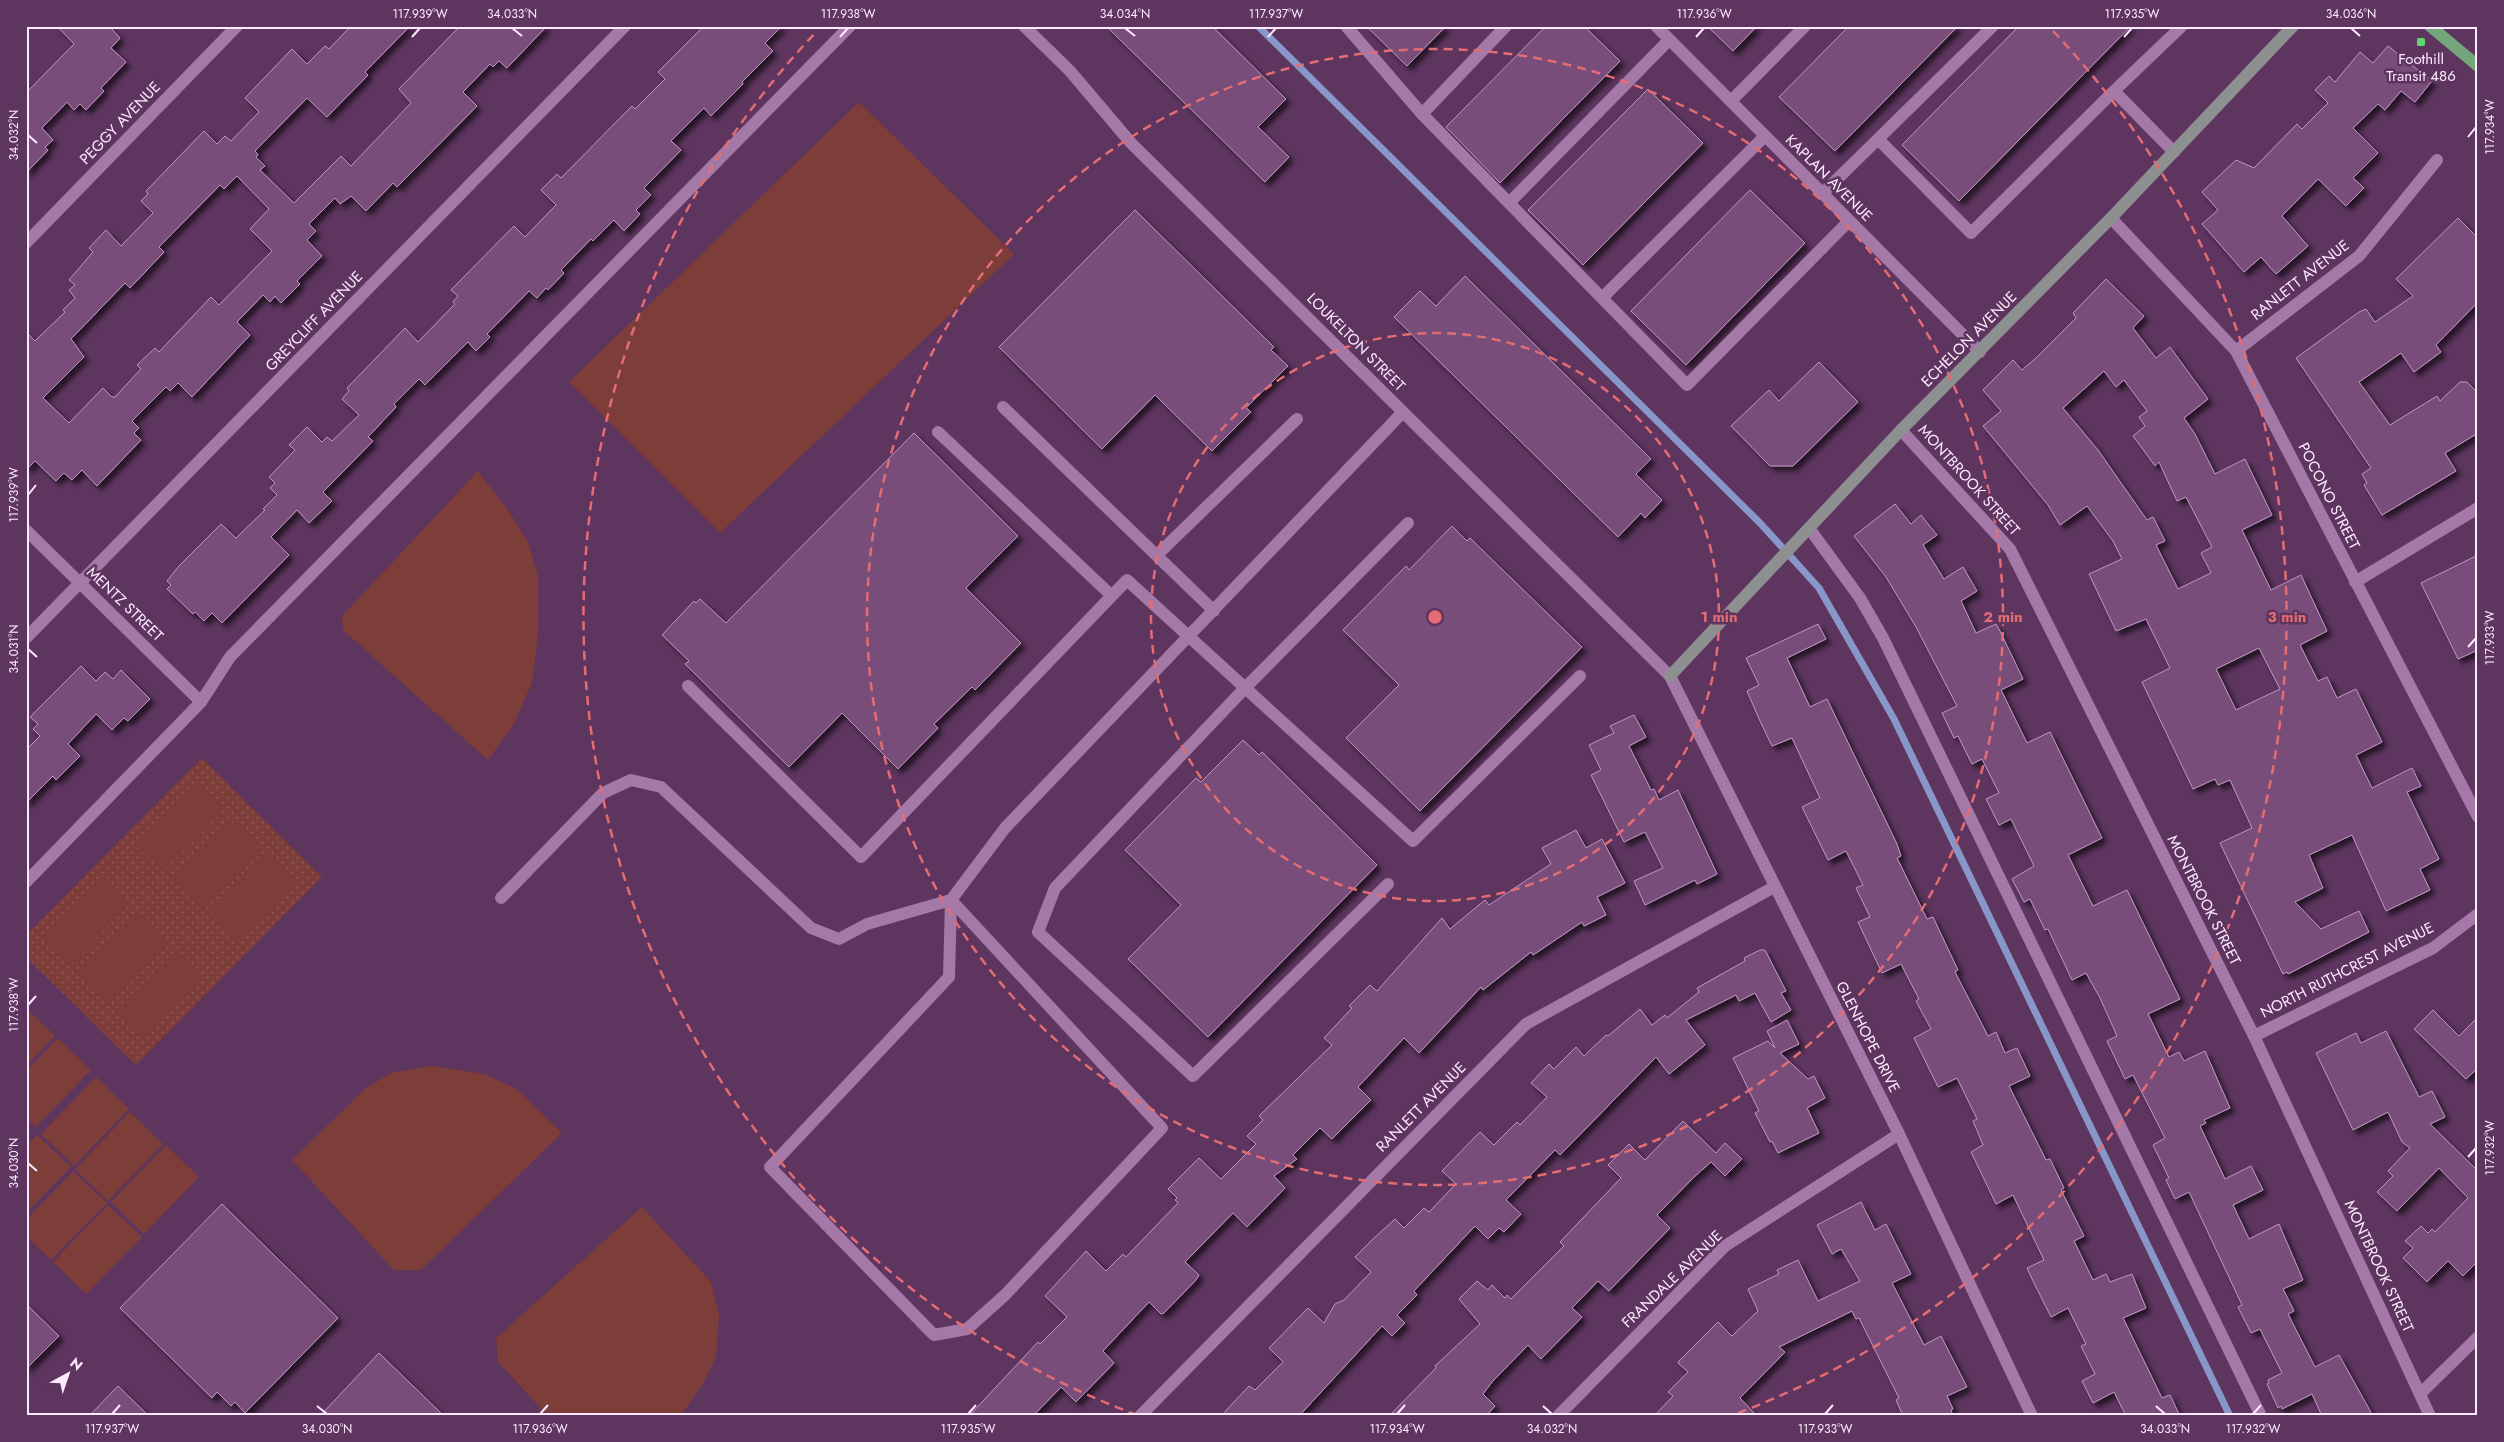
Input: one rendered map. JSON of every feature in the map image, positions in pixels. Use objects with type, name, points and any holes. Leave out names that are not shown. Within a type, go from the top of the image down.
[{"type":"main road","points":[[2430,26],[2478,66]]},
{"type":"street","name":"PEGGY AVENUE","points":[[26,243],[237,26]]},
{"type":"street","name":"GREYCLIFF AVENUE","points":[[26,638],[625,26]]},
{"type":"street","points":[[26,882],[201,702],[230,657],[850,26]]},
{"type":"street","name":"LOUKELTON STREET","points":[[1024,26],[1070,71],[1131,143],[1670,676]]},
{"type":"street","points":[[1346,26],[1422,114],[1687,385],[1849,221]]},
{"type":"street","points":[[1422,114],[1506,26]]},
{"type":"street","name":"KAPLAN AVENUE","points":[[1656,26],[1980,352]]},
{"type":"street","points":[[1731,101],[1805,26]]},
{"type":"street","points":[[1822,194],[1993,26]]},
{"type":"street","points":[[1878,139],[1971,233],[2182,26]]},
{"type":"street","name":"ECHELON AVENUE","points":[[1670,676],[1902,430],[2112,218],[2293,26]]},
{"type":"street","points":[[1509,203],[1669,40]]},
{"type":"street","points":[[2114,91],[2174,152]]},
{"type":"street","points":[[1602,298],[1765,136]]},
{"type":"street","name":"RANLETT AVENUE","points":[[2236,351],[2359,256],[2437,160]]},
{"type":"street","name":"POCONO STREET","points":[[2112,218],[2236,351],[2478,817]]},
{"type":"street","points":[[1003,407],[1214,611]]},
{"type":"street","points":[[951,900],[1162,1128],[1005,1295],[968,1329],[934,1335],[770,1167],[949,977],[951,900],[1005,828],[1403,412]]},
{"type":"street","points":[[1157,555],[1297,419]]},
{"type":"street","name":"MONTBROOK STREET","points":[[1902,430],[2010,549],[2254,1036],[2430,1416]]},
{"type":"street","points":[[938,432],[1112,596]]},
{"type":"street","points":[[2355,582],[2478,508]]},
{"type":"street","points":[[1388,884],[1193,1076],[1038,932],[1055,888],[1245,688],[1408,523]]},
{"type":"street","points":[[1809,528],[1860,598],[1883,638],[2261,1416]]},
{"type":"street","name":"MENTZ STREET","points":[[26,530],[201,702]]},
{"type":"street","points":[[688,686],[861,857],[1127,580],[1413,841],[1580,676]]},
{"type":"street","name":"GLENHOPE DRIVE","points":[[1670,676],[1899,1134],[2032,1416]]},
{"type":"street","points":[[501,898],[603,793],[631,780],[661,787],[811,928],[839,939],[867,924],[951,900]]},
{"type":"street","name":"RANLETT AVENUE","points":[[1140,1416],[1526,1024],[1774,887]]},
{"type":"street","name":"NORTH RUTHCREST AVENUE","points":[[2254,1036],[2433,948],[2478,914]]},
{"type":"street","name":"FRANDALE AVENUE","points":[[1558,1416],[1725,1246],[1899,1134]]},
{"type":"street","points":[[2420,1394],[2478,1338]]},
{"type":"shaded area","points":[[859,102],[1014,254],[720,533],[569,382]]},
{"type":"shaded area","points":[[478,471],[510,513],[528,542],[538,576],[538,633],[532,683],[514,724],[488,760],[343,630],[342,616]]},
{"type":"shaded area","points":[[202,758],[322,877],[136,1065],[26,957],[26,935]]},
{"type":"shaded area","points":[[195,784],[223,812],[163,872],[135,845]]},
{"type":"shaded area","points":[[231,821],[259,848],[200,908],[172,881]]},
{"type":"shaded area","points":[[268,856],[296,883],[237,944],[209,916]]},
{"type":"shaded area","points":[[102,877],[130,904],[71,965],[43,937]]},
{"type":"shaded area","points":[[139,914],[167,941],[108,1002],[80,974]]},
{"type":"shaded area","points":[[176,950],[203,977],[144,1037],[116,1010]]},
{"type":"shaded area","points":[[26,1008],[55,1036],[26,1066]]},
{"type":"shaded area","points":[[58,1038],[91,1070],[36,1127],[26,1118],[26,1071]]},
{"type":"shaded area","points":[[432,1066],[485,1074],[517,1089],[562,1133],[421,1270],[394,1270],[292,1160],[366,1088],[393,1072]]},
{"type":"shaded area","points":[[96,1077],[129,1109],[74,1166],[41,1134]]},
{"type":"shaded area","points":[[130,1112],[163,1144],[108,1201],[75,1169]]},
{"type":"shaded area","points":[[37,1135],[71,1167],[26,1213],[26,1146]]},
{"type":"shaded area","points":[[166,1145],[199,1177],[144,1234],[111,1202]]},
{"type":"shaded area","points":[[73,1171],[107,1203],[51,1260],[26,1236],[26,1220]]},
{"type":"shaded area","points":[[108,1205],[142,1237],[86,1294],[53,1262]]},
{"type":"shaded area","points":[[642,1207],[711,1282],[719,1315],[716,1356],[704,1382],[681,1416],[548,1416],[498,1362],[496,1338]]},
{"type":"building","points":[[57,26],[109,26],[120,38],[111,48],[126,62],[101,88],[104,91],[86,110],[80,104],[74,110],[67,102],[42,128],[53,140],[45,147],[48,150],[26,173],[26,93],[74,44]]},
{"type":"building","points":[[351,26],[410,26],[365,72],[368,75],[327,117],[307,98],[255,151],[258,155],[256,157],[265,166],[260,170],[294,203],[341,156],[351,166],[411,103],[399,89],[460,26],[547,26],[507,68],[499,61],[493,67],[490,64],[463,92],[477,106],[397,187],[393,183],[366,211],[351,196],[340,204],[335,198],[309,224],[316,231],[307,240],[322,256],[297,281],[300,284],[281,303],[275,296],[270,302],[263,295],[237,322],[250,335],[192,397],[178,383],[170,391],[166,387],[132,421],[139,428],[134,433],[141,440],[97,486],[82,470],[72,480],[64,473],[56,481],[35,461],[26,470],[26,332],[35,341],[65,312],[63,310],[75,298],[69,290],[75,285],[69,280],[93,252],[89,248],[106,230],[121,246],[153,213],[141,201],[148,194],[146,191],[204,131],[217,144],[225,136],[231,141],[259,112],[245,98],[292,49],[307,64],[325,46],[329,49]],"holes":[[[237,176],[269,209],[250,229],[272,251],[219,305],[211,297],[159,352],[155,348],[137,365],[141,369],[115,397],[112,397],[103,388],[69,423],[43,398],[84,357],[71,339],[125,283],[130,288],[164,252],[159,247],[220,185],[224,189]]]},
{"type":"building","points":[[704,26],[782,26],[765,43],[773,51],[742,82],[743,84],[711,116],[704,108],[671,141],[681,150],[644,188],[651,195],[636,210],[640,214],[624,231],[614,220],[593,241],[591,239],[561,270],[564,273],[548,290],[546,288],[537,298],[529,291],[487,334],[490,337],[476,351],[468,342],[425,385],[419,379],[394,404],[396,407],[368,437],[373,441],[323,492],[332,501],[309,523],[297,510],[271,537],[289,555],[222,623],[212,613],[204,621],[195,612],[193,614],[167,589],[171,585],[167,581],[179,566],[221,524],[236,538],[265,510],[263,509],[277,495],[270,488],[275,483],[269,477],[295,450],[289,445],[307,427],[322,442],[327,437],[332,441],[359,415],[342,399],[349,391],[347,388],[405,328],[418,342],[455,304],[453,302],[458,296],[451,290],[514,226],[525,237],[556,205],[541,190],[557,174],[561,178],[632,106],[635,109],[665,79],[658,72]]},
{"type":"building","points":[[1106,26],[1212,26],[1286,99],[1258,127],[1289,157],[1265,182]]},
{"type":"building","points":[[1366,26],[1446,26],[1407,66]]},
{"type":"building","points":[[1546,26],[1584,26],[1620,61],[1500,183],[1446,127]]},
{"type":"building","points":[[1707,26],[1757,26],[1733,51]]},
{"type":"building","points":[[1849,26],[1958,26],[1835,151],[1779,97]]},
{"type":"building","points":[[2019,26],[2131,26],[1959,201],[1902,145]]},
{"type":"building","points":[[2388,46],[2432,81],[2415,102],[2401,91],[2385,110],[2378,104],[2353,128],[2378,153],[2353,178],[2364,188],[2346,206],[2318,179],[2282,216],[2308,246],[2276,274],[2261,257],[2244,272],[2202,224],[2218,210],[2202,192],[2236,160],[2254,168],[2297,124],[2302,129],[2328,103],[2315,90],[2329,76],[2335,82],[2360,52],[2373,63]]},
{"type":"building","points":[[1648,89],[1703,143],[1583,265],[1528,210]]},
{"type":"building","points":[[1750,190],[1805,243],[1686,365],[1631,311]]},
{"type":"building","points":[[1135,210],[1274,347],[1271,350],[1288,366],[1246,408],[1251,412],[1212,451],[1155,395],[1102,449],[999,347]]},
{"type":"building","points":[[2458,218],[2478,238],[2478,302],[2436,345],[2441,352],[2414,372],[2401,353],[2359,382],[2390,425],[2437,396],[2440,401],[2460,382],[2467,382],[2478,393],[2478,433],[2445,453],[2456,471],[2382,515],[2364,485],[2367,483],[2362,474],[2371,468],[2296,358],[2359,312],[2366,309],[2375,322],[2413,296],[2396,279]]},
{"type":"building","points":[[1465,276],[1651,459],[1636,474],[1662,500],[1645,518],[1641,513],[1618,537],[1394,317],[1420,291],[1436,306]]},
{"type":"building","points":[[2106,279],[2144,316],[2133,328],[2156,358],[2170,347],[2208,399],[2184,418],[2195,434],[2215,474],[2245,459],[2272,515],[2242,530],[2271,590],[2301,575],[2327,631],[2300,645],[2318,681],[2327,677],[2337,698],[2356,689],[2382,742],[2356,755],[2372,788],[2412,768],[2421,786],[2407,792],[2439,859],[2420,869],[2430,890],[2386,911],[2352,835],[2309,855],[2323,888],[2295,902],[2321,929],[2359,911],[2369,932],[2288,974],[2287,972],[2283,974],[2220,843],[2252,828],[2230,780],[2218,785],[2215,779],[2193,789],[2142,682],[2170,668],[2146,619],[2116,631],[2089,574],[2122,559],[2113,541],[2087,506],[2060,525],[2048,505],[1983,426],[2001,411],[1983,390],[2013,360],[2022,370],[2076,318],[2073,313]],"holes":[[[2104,371],[2116,387],[2124,380],[2147,411],[2139,417],[2145,426],[2133,436],[2155,466],[2159,462],[2177,501],[2186,497],[2212,547],[2201,553],[2211,573],[2178,589],[2156,545],[2165,541],[2153,517],[2147,520],[2098,450],[2063,408]],[[2259,648],[2280,689],[2236,710],[2216,669]]]},
{"type":"building","points":[[1819,362],[1858,402],[1793,466],[1770,466],[1731,426],[1769,390],[1779,401]]},
{"type":"building","points":[[914,433],[1018,536],[966,588],[1021,643],[975,690],[972,687],[934,724],[938,728],[898,769],[842,713],[789,767],[685,664],[689,661],[662,635],[694,601],[696,603],[700,599],[726,623]]},
{"type":"building","points":[[1895,504],[1911,524],[1921,515],[1937,535],[1923,545],[1944,579],[1963,567],[1977,591],[1961,601],[1976,633],[1996,624],[1999,629],[2023,679],[2001,690],[2027,743],[2050,732],[2102,838],[2068,855],[2093,906],[2127,890],[2180,999],[2148,1014],[2169,1057],[2179,1052],[2184,1061],[2205,1051],[2230,1108],[2204,1120],[2206,1123],[2200,1126],[2225,1179],[2251,1166],[2263,1190],[2233,1205],[2249,1239],[2279,1224],[2303,1280],[2283,1289],[2294,1311],[2288,1314],[2315,1367],[2339,1355],[2373,1416],[2322,1416],[2312,1394],[2282,1409],[2281,1406],[2278,1408],[2267,1384],[2269,1383],[2268,1380],[2282,1373],[2260,1329],[2251,1333],[2238,1307],[2242,1305],[2189,1192],[2175,1199],[2166,1180],[2169,1178],[2153,1145],[2165,1138],[2133,1075],[2125,1079],[2107,1041],[2117,1036],[2100,998],[2086,973],[2072,980],[2048,929],[2045,930],[2030,899],[2024,902],[2012,879],[2034,866],[2011,819],[1999,825],[1986,799],[1999,793],[1982,759],[1972,764],[1958,736],[1954,738],[1942,713],[1957,706],[1916,627],[1886,577],[1854,536]]},
{"type":"building","points":[[1452,526],[1467,541],[1470,538],[1582,647],[1420,811],[1346,738],[1399,685],[1343,630],[1406,566],[1409,570]]},
{"type":"building","points":[[2478,555],[2478,650],[2458,659],[2421,583]]},
{"type":"building","points":[[1818,624],[1826,639],[1787,658],[1810,707],[1827,699],[1897,844],[1901,856],[1897,858],[1927,919],[1933,917],[1958,970],[1955,972],[1988,1036],[1996,1032],[2005,1053],[2017,1048],[2030,1076],[2009,1086],[2046,1160],[2050,1159],[2064,1188],[2061,1190],[2084,1236],[2074,1241],[2093,1280],[2106,1274],[2110,1282],[2132,1274],[2146,1308],[2123,1318],[2162,1398],[2170,1395],[2180,1416],[2126,1416],[2114,1392],[2093,1403],[2082,1381],[2095,1374],[2081,1346],[2086,1344],[2068,1308],[2051,1317],[2035,1285],[2027,1268],[2044,1260],[2013,1195],[1996,1204],[1971,1152],[1983,1145],[1973,1121],[1977,1119],[1957,1078],[1938,1087],[1914,1038],[1931,1029],[1916,1001],[1919,999],[1901,964],[1882,973],[1858,922],[1870,917],[1856,888],[1863,885],[1846,851],[1828,860],[1802,807],[1820,798],[1792,738],[1772,746],[1760,721],[1747,691],[1759,685],[1746,658]]},
{"type":"building","points":[[81,666],[96,681],[105,672],[113,679],[121,670],[150,699],[128,721],[124,718],[112,730],[96,714],[68,744],[80,756],[56,780],[53,776],[26,803],[26,750],[40,736],[33,729],[38,724],[30,717]]},
{"type":"building","points":[[1634,715],[1646,737],[1629,746],[1651,790],[1654,789],[1659,800],[1678,790],[1717,874],[1697,884],[1695,880],[1645,905],[1634,881],[1663,868],[1645,832],[1624,842],[1591,775],[1601,770],[1589,745],[1614,733],[1610,726]]},
{"type":"building","points":[[1243,740],[1259,755],[1262,752],[1377,865],[1208,1037],[1128,959],[1181,905],[1125,850],[1196,778],[1201,782]]},
{"type":"building","points":[[1576,830],[1586,848],[1602,839],[1625,883],[1597,897],[1606,915],[1584,926],[1582,922],[1533,955],[1531,952],[1483,990],[1481,987],[1419,1053],[1404,1038],[1358,1087],[1371,1100],[1332,1139],[1320,1128],[1293,1155],[1297,1159],[1274,1176],[1285,1188],[1247,1227],[1233,1213],[1185,1262],[1199,1275],[1196,1280],[1164,1313],[1161,1314],[1149,1302],[1103,1351],[1114,1363],[1076,1402],[1061,1387],[1033,1416],[969,1416],[1038,1342],[1040,1344],[1067,1317],[1045,1296],[1086,1251],[1106,1271],[1123,1254],[1126,1257],[1178,1203],[1175,1200],[1177,1198],[1168,1189],[1199,1158],[1221,1179],[1256,1144],[1247,1136],[1263,1120],[1259,1116],[1332,1045],[1324,1038],[1352,1008],[1349,1006],[1370,985],[1377,991],[1442,918],[1450,929],[1485,900],[1489,905],[1551,864],[1542,848]]},
{"type":"building","points":[[1760,950],[1765,950],[1786,991],[1781,993],[1791,1010],[1771,1022],[1755,993],[1739,1001],[1736,995],[1686,1020],[1705,1045],[1669,1074],[1656,1057],[1560,1155],[1555,1150],[1506,1200],[1521,1214],[1504,1232],[1499,1228],[1488,1239],[1475,1226],[1414,1291],[1417,1295],[1397,1315],[1405,1323],[1392,1336],[1382,1326],[1299,1416],[1221,1416],[1249,1386],[1255,1390],[1283,1362],[1269,1348],[1308,1308],[1324,1323],[1335,1304],[1344,1300],[1371,1272],[1355,1257],[1373,1239],[1395,1219],[1404,1228],[1424,1208],[1429,1212],[1456,1184],[1442,1171],[1480,1132],[1494,1145],[1517,1122],[1520,1125],[1547,1097],[1531,1083],[1549,1064],[1554,1069],[1576,1047],[1584,1056],[1606,1035],[1608,1036],[1640,1009],[1652,1025],[1665,1015],[1667,1018],[1699,992],[1697,988],[1745,961],[1744,958]]},
{"type":"building","points":[[2433,1010],[2459,1036],[2478,1017],[2478,1068],[2466,1079],[2414,1029]]},
{"type":"building","points":[[1787,1020],[1799,1044],[1780,1053],[1808,1079],[1814,1076],[1825,1098],[1807,1108],[1819,1133],[1778,1153],[1755,1113],[1759,1111],[1733,1058],[1768,1041],[1775,1048],[1767,1031]]},
{"type":"building","points":[[2386,1031],[2419,1097],[2432,1091],[2445,1117],[2430,1124],[2478,1171],[2478,1261],[2463,1276],[2448,1261],[2427,1282],[2403,1258],[2413,1248],[2405,1241],[2421,1226],[2428,1233],[2432,1229],[2435,1232],[2468,1198],[2439,1168],[2397,1211],[2377,1192],[2393,1176],[2388,1171],[2410,1148],[2402,1142],[2388,1112],[2353,1130],[2316,1053],[2356,1033],[2361,1043]]},
{"type":"building","points":[[1683,1121],[1716,1153],[1725,1143],[1742,1159],[1725,1176],[1711,1162],[1694,1177],[1657,1215],[1670,1228],[1609,1291],[1598,1281],[1572,1308],[1582,1317],[1541,1359],[1528,1345],[1492,1382],[1483,1394],[1495,1406],[1486,1416],[1389,1416],[1436,1368],[1435,1366],[1480,1324],[1459,1299],[1477,1281],[1488,1290],[1492,1285],[1505,1298],[1507,1295],[1511,1299],[1564,1246],[1560,1242],[1621,1178],[1608,1165],[1629,1144],[1645,1160]]},
{"type":"building","points":[[1861,1202],[1875,1230],[1886,1224],[1911,1274],[1892,1283],[1924,1345],[1941,1336],[1967,1387],[1947,1396],[1953,1409],[1951,1410],[1953,1416],[1903,1416],[1896,1400],[1899,1398],[1859,1318],[1856,1319],[1852,1311],[1779,1347],[1785,1352],[1740,1398],[1757,1416],[1654,1416],[1673,1396],[1668,1392],[1688,1372],[1678,1363],[1679,1361],[1718,1322],[1732,1336],[1758,1311],[1748,1289],[1779,1274],[1777,1270],[1798,1260],[1818,1301],[1860,1281],[1841,1249],[1832,1254],[1817,1225]]},
{"type":"building","points":[[222,1204],[338,1318],[245,1413],[235,1402],[231,1406],[217,1392],[212,1398],[120,1308]]},
{"type":"building","points":[[26,1304],[59,1336],[26,1369]]},
{"type":"building","points":[[379,1353],[444,1416],[320,1416]]},
{"type":"building","points":[[118,1386],[149,1416],[89,1416]]},
{"type":"waterway","points":[[1258,26],[1760,523],[1819,588],[1894,719],[2230,1416]]},
{"type":"place","name":"Foothill Transit 486","points":[[2421,42]]}]
